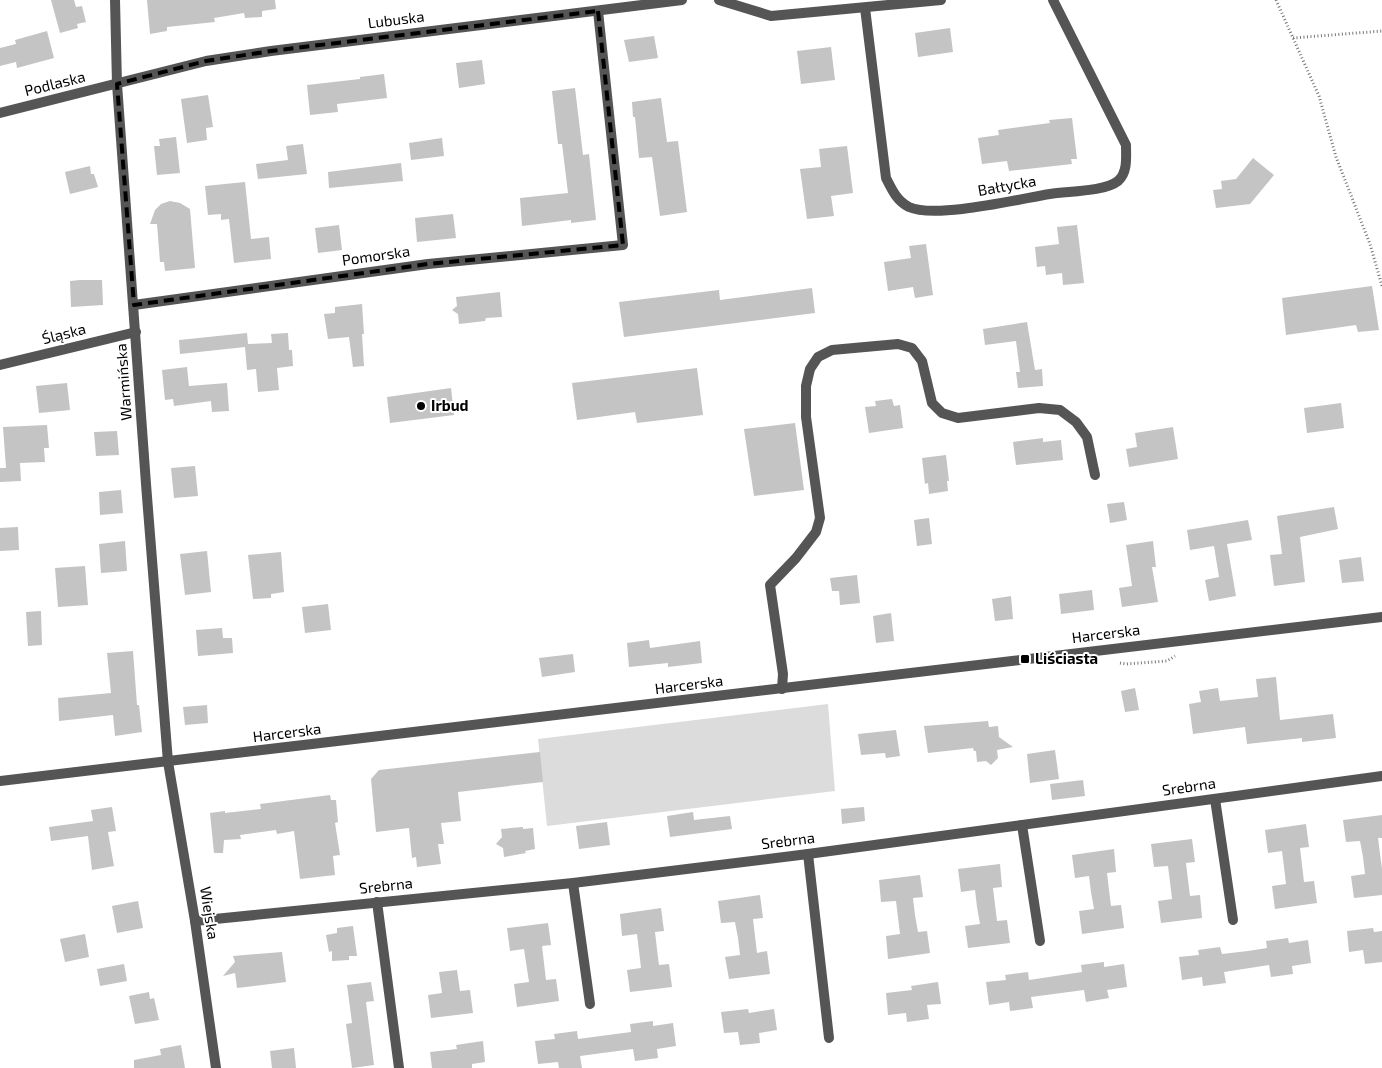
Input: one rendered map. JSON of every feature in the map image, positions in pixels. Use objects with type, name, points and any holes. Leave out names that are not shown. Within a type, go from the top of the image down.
[{"type":"street","name":"Warmińska","points":[[115,0],[117,84],[168,762]]},
{"type":"street","name":"Lubuska","points":[[117,84],[206,61],[271,51],[682,0]]},
{"type":"street","points":[[719,0],[771,16],[941,0]]},
{"type":"street","name":"Bałtycka","points":[[864,8],[886,178],[897,199],[910,207],[923,210],[939,210],[1105,187],[1118,180],[1126,166],[1126,145],[1054,0]]},
{"type":"street","name":"Pomorska","points":[[134,305],[428,264],[623,245],[598,11]]},
{"type":"street","name":"Podlaska","points":[[0,113],[117,84]]},
{"type":"street","name":"Śląska","points":[[0,365],[136,332]]},
{"type":"street","points":[[782,688],[783,674],[770,585],[796,558],[816,532],[820,518],[806,417],[806,386],[810,369],[818,357],[832,350],[898,344],[912,348],[922,361],[932,403],[942,413],[958,418],[1039,408],[1060,410],[1076,422],[1086,437],[1095,475]]},
{"type":"street","name":"Harcerska","points":[[0,781],[1382,617]]},
{"type":"street","name":"Wiejska","points":[[168,762],[195,920],[216,1068]]},
{"type":"street","name":"Srebrna","points":[[195,920],[573,883],[808,854],[1382,776]]},
{"type":"street","points":[[1215,799],[1233,920]]},
{"type":"street","points":[[1022,825],[1040,942]]},
{"type":"street","points":[[808,854],[829,1038]]},
{"type":"street","points":[[573,883],[590,1004]]},
{"type":"street","points":[[378,902],[399,1068]]},
{"type":"path","points":[[1276,0],[1319,96],[1336,157],[1370,244],[1382,286]]},
{"type":"path","points":[[1293,38],[1382,31]]},
{"type":"highlighted area","points":[[598,11],[623,245],[428,264],[134,305],[117,84],[206,61],[271,51]]},
{"type":"shaded area","points":[[828,704],[835,791],[547,826],[538,739]]},
{"type":"building","points":[[51,0],[74,0],[76,7],[82,6],[86,22],[77,24],[78,28],[60,33]]},
{"type":"building","points":[[147,0],[275,0],[276,9],[262,11],[262,17],[245,18],[244,13],[214,18],[215,22],[167,27],[167,31],[150,34]]},
{"type":"building","points":[[950,28],[953,52],[918,57],[915,33]]},
{"type":"building","points":[[47,31],[54,58],[17,68],[16,62],[0,66],[0,48],[16,44],[15,40]]},
{"type":"building","points":[[654,36],[658,58],[629,62],[624,40]]},
{"type":"building","points":[[831,47],[835,80],[801,84],[797,51]]},
{"type":"building","points":[[482,60],[485,84],[459,88],[456,63]]},
{"type":"building","points":[[384,74],[387,98],[337,104],[338,112],[310,115],[307,85],[360,79],[360,77]]},
{"type":"building","points":[[575,88],[583,155],[589,154],[596,220],[571,223],[571,220],[522,226],[520,198],[568,193],[562,144],[558,144],[552,91]]},
{"type":"building","points":[[208,95],[213,127],[206,128],[207,140],[187,143],[181,99]]},
{"type":"building","points":[[661,98],[667,142],[678,141],[687,212],[660,216],[652,157],[639,158],[632,102]]},
{"type":"building","points":[[1072,118],[1077,159],[1071,159],[1072,164],[1009,171],[1007,161],[982,164],[978,138],[999,135],[998,130],[1050,123],[1049,120]]},
{"type":"building","points":[[176,137],[180,173],[157,175],[154,146],[160,146],[159,139]]},
{"type":"building","points":[[442,138],[444,156],[411,160],[409,143]]},
{"type":"building","points":[[303,144],[307,174],[258,179],[256,164],[288,160],[286,146]]},
{"type":"building","points":[[847,146],[853,193],[831,196],[834,216],[807,219],[800,169],[821,167],[819,149]]},
{"type":"building","points":[[1253,158],[1274,175],[1250,204],[1216,208],[1213,190],[1222,189],[1221,181],[1236,179]]},
{"type":"building","points":[[401,163],[403,181],[329,188],[328,172]]},
{"type":"building","points":[[90,166],[91,174],[94,174],[98,187],[70,194],[65,172]]},
{"type":"building","points":[[245,182],[251,239],[269,237],[271,259],[234,263],[229,219],[221,220],[221,214],[208,215],[205,186]]},
{"type":"building","points":[[170,201],[180,203],[190,209],[195,268],[165,271],[164,262],[160,262],[157,224],[150,224],[155,210],[161,204]]},
{"type":"building","points":[[453,214],[456,238],[417,242],[415,218]]},
{"type":"building","points":[[339,225],[342,250],[318,253],[315,228]]},
{"type":"building","points":[[1077,225],[1084,283],[1063,285],[1062,273],[1046,275],[1045,266],[1037,267],[1035,247],[1059,244],[1057,227]]},
{"type":"building","points":[[926,244],[933,295],[915,298],[913,287],[888,291],[884,262],[911,258],[909,246]]},
{"type":"building","points":[[102,280],[103,305],[71,307],[70,281]]},
{"type":"building","points":[[1372,286],[1379,330],[1358,332],[1356,325],[1286,335],[1282,298]]},
{"type":"building","points":[[812,288],[815,313],[624,337],[619,302],[719,290],[720,300]]},
{"type":"building","points":[[500,292],[502,317],[486,318],[485,321],[459,324],[458,314],[452,310],[457,306],[456,297]]},
{"type":"building","points":[[362,304],[364,366],[353,367],[349,337],[328,339],[324,314],[335,313],[335,307]]},
{"type":"building","points":[[1027,322],[1035,370],[1042,369],[1043,386],[1018,388],[1016,372],[1020,372],[1016,341],[985,345],[983,329]]},
{"type":"building","points":[[247,333],[248,344],[272,343],[271,334],[288,333],[289,350],[292,350],[293,366],[277,368],[279,390],[258,392],[256,369],[247,370],[245,347],[180,354],[179,340]]},
{"type":"building","points":[[187,367],[189,386],[227,383],[229,411],[212,412],[211,401],[174,406],[173,399],[165,400],[162,370]]},
{"type":"building","points":[[697,368],[703,415],[637,423],[635,412],[577,420],[572,383]]},
{"type":"building","points":[[67,383],[70,410],[39,413],[36,386]]},
{"type":"building","name":"Irbud","points":[[451,388],[454,415],[390,423],[387,397]]},
{"type":"building","points":[[892,399],[894,406],[900,405],[903,428],[869,433],[865,407],[876,406],[875,401]]},
{"type":"building","points":[[1341,403],[1344,428],[1307,433],[1304,408]]},
{"type":"building","points":[[795,423],[804,490],[754,496],[744,429]]},
{"type":"building","points":[[47,425],[49,448],[44,448],[45,462],[20,463],[21,481],[0,482],[0,468],[6,468],[3,427]]},
{"type":"building","points":[[1173,427],[1178,459],[1129,467],[1126,449],[1137,447],[1135,433]]},
{"type":"building","points":[[117,431],[119,455],[96,456],[94,432]]},
{"type":"building","points":[[1043,438],[1043,442],[1061,440],[1063,460],[1016,465],[1013,442]]},
{"type":"building","points":[[946,455],[949,481],[947,481],[948,491],[929,494],[928,483],[925,484],[922,458]]},
{"type":"building","points":[[195,466],[198,496],[174,498],[171,468]]},
{"type":"building","points":[[121,490],[123,513],[100,515],[99,492]]},
{"type":"building","points":[[1124,502],[1127,520],[1110,523],[1107,504]]},
{"type":"building","points":[[1334,507],[1338,529],[1300,537],[1305,582],[1274,586],[1270,555],[1282,554],[1277,516]]},
{"type":"building","points":[[929,518],[932,544],[917,546],[914,520]]},
{"type":"building","points":[[1248,520],[1252,540],[1227,544],[1236,596],[1209,601],[1205,580],[1219,577],[1214,546],[1190,550],[1187,530]]},
{"type":"building","points":[[18,527],[19,550],[0,551],[0,528]]},
{"type":"building","points":[[125,541],[127,571],[101,573],[99,544]]},
{"type":"building","points":[[1153,541],[1156,567],[1152,567],[1158,602],[1122,607],[1119,588],[1132,586],[1126,545]]},
{"type":"building","points":[[207,551],[211,592],[185,595],[180,554]]},
{"type":"building","points":[[281,552],[284,592],[271,594],[271,598],[253,599],[248,555]]},
{"type":"building","points":[[1361,557],[1364,581],[1342,583],[1339,560]]},
{"type":"building","points":[[85,566],[88,605],[58,607],[55,568]]},
{"type":"building","points":[[857,575],[860,603],[840,605],[839,591],[832,591],[830,578]]},
{"type":"building","points":[[1092,590],[1094,610],[1061,614],[1059,594]]},
{"type":"building","points":[[1011,596],[1013,619],[995,621],[992,599]]},
{"type":"building","points":[[328,604],[331,630],[305,633],[302,607]]},
{"type":"building","points":[[41,611],[42,645],[28,646],[26,612]]},
{"type":"building","points":[[891,613],[894,641],[876,643],[873,616]]},
{"type":"building","points":[[222,628],[223,638],[232,638],[233,653],[198,656],[196,630]]},
{"type":"building","points":[[649,640],[650,648],[700,641],[702,663],[668,667],[668,663],[629,667],[627,643]]},
{"type":"building","points":[[133,651],[137,705],[139,705],[142,732],[115,736],[113,715],[59,721],[58,698],[111,693],[107,653]]},
{"type":"building","points":[[573,654],[575,672],[542,677],[539,658]]},
{"type":"building","points":[[1276,677],[1280,720],[1333,714],[1336,738],[1302,742],[1302,738],[1247,744],[1245,727],[1193,734],[1189,704],[1201,702],[1199,691],[1218,688],[1220,701],[1258,697],[1256,679]]},
{"type":"building","points":[[1135,688],[1139,710],[1125,712],[1121,691]]},
{"type":"building","points":[[207,705],[208,723],[185,725],[183,707]]},
{"type":"building","points":[[988,721],[989,727],[998,726],[999,737],[1013,747],[997,750],[998,758],[991,765],[986,761],[977,762],[976,751],[973,748],[928,753],[924,726]]},
{"type":"building","points":[[896,730],[900,756],[886,758],[885,753],[861,755],[858,734]]},
{"type":"building","points":[[1055,750],[1059,779],[1030,783],[1027,754]]},
{"type":"building","points":[[540,752],[543,782],[458,792],[461,821],[441,823],[444,844],[438,844],[441,864],[417,867],[416,857],[412,858],[409,828],[376,832],[371,779],[379,770]]},
{"type":"building","points":[[1083,780],[1085,796],[1052,800],[1050,784]]},
{"type":"building","points":[[330,795],[331,800],[336,800],[338,822],[335,823],[340,855],[333,856],[335,875],[300,879],[294,831],[277,834],[276,830],[240,835],[241,839],[224,840],[223,853],[214,853],[210,813],[261,809],[260,804]]},
{"type":"building","points":[[112,807],[116,831],[108,832],[114,866],[92,870],[88,836],[51,841],[49,827],[93,821],[91,810]]},
{"type":"building","points":[[864,807],[865,821],[842,824],[841,809]]},
{"type":"building","points":[[693,812],[694,820],[730,816],[732,829],[670,837],[667,816]]},
{"type":"building","points":[[1382,815],[1382,838],[1378,838],[1382,869],[1382,895],[1354,898],[1351,876],[1365,874],[1363,857],[1360,841],[1346,842],[1343,820]]},
{"type":"building","points":[[607,822],[610,845],[579,849],[576,826]]},
{"type":"building","points":[[1306,824],[1309,847],[1300,848],[1304,882],[1314,881],[1317,903],[1275,909],[1272,886],[1286,884],[1282,851],[1268,853],[1265,830]]},
{"type":"building","points":[[523,827],[523,829],[533,828],[535,849],[525,851],[526,853],[504,857],[503,848],[496,844],[502,837],[501,829]]},
{"type":"building","points":[[1192,839],[1195,862],[1186,863],[1190,896],[1200,895],[1202,918],[1161,923],[1158,901],[1172,899],[1168,866],[1154,867],[1151,844]]},
{"type":"building","points":[[1114,849],[1116,872],[1107,873],[1111,906],[1121,905],[1124,928],[1082,934],[1079,911],[1094,909],[1089,876],[1075,878],[1072,855]]},
{"type":"building","points":[[1000,864],[1002,887],[993,888],[997,921],[1007,920],[1010,943],[968,948],[965,926],[980,924],[975,890],[961,892],[958,869]]},
{"type":"building","points":[[920,875],[923,897],[913,898],[915,915],[918,932],[927,931],[930,953],[888,959],[886,936],[900,934],[896,901],[881,902],[879,880]]},
{"type":"building","points":[[760,895],[763,918],[753,919],[757,953],[767,951],[770,974],[729,979],[725,957],[740,955],[738,938],[735,922],[721,923],[718,901]]},
{"type":"building","points":[[138,901],[143,928],[117,933],[112,906]]},
{"type":"building","points":[[661,908],[664,931],[655,932],[659,965],[669,964],[672,987],[630,992],[627,970],[641,968],[637,934],[622,936],[620,914]]},
{"type":"building","points":[[548,923],[551,945],[542,946],[546,980],[556,979],[559,1001],[517,1007],[514,984],[529,982],[524,949],[510,951],[507,928]]},
{"type":"building","points":[[353,926],[357,956],[349,956],[349,960],[332,961],[332,951],[329,952],[326,935],[337,933],[337,928]]},
{"type":"building","points":[[1373,928],[1374,932],[1382,931],[1382,962],[1365,964],[1363,950],[1349,952],[1347,931]]},
{"type":"building","points":[[85,934],[89,957],[65,962],[60,939]]},
{"type":"building","points":[[1288,938],[1289,943],[1308,940],[1311,963],[1292,966],[1293,974],[1271,977],[1269,965],[1224,972],[1226,983],[1203,986],[1202,977],[1182,980],[1179,957],[1199,955],[1198,950],[1220,947],[1222,954],[1267,948],[1266,941]]},
{"type":"building","points":[[282,952],[286,982],[237,988],[235,973],[223,976],[235,962],[233,956]]},
{"type":"building","points":[[1104,962],[1104,967],[1124,964],[1127,987],[1107,990],[1109,998],[1086,1002],[1084,990],[1031,997],[1033,1008],[1010,1011],[1009,1002],[989,1005],[986,982],[1006,980],[1005,975],[1028,972],[1029,980],[1082,972],[1081,965]]},
{"type":"building","points":[[124,964],[127,981],[100,986],[97,969]]},
{"type":"building","points":[[457,970],[460,991],[470,990],[473,1013],[431,1018],[428,995],[442,993],[439,972]]},
{"type":"building","points":[[371,982],[374,1001],[366,1002],[374,1065],[352,1068],[346,1024],[352,1023],[347,985]]},
{"type":"building","points":[[938,982],[941,1004],[927,1005],[929,1019],[907,1022],[906,1013],[888,1015],[886,993],[912,990],[911,986]]},
{"type":"building","points":[[149,992],[150,999],[154,998],[159,1020],[135,1024],[129,996]]},
{"type":"building","points":[[748,1009],[749,1013],[774,1009],[777,1030],[759,1033],[760,1043],[740,1045],[738,1032],[724,1033],[721,1012]]},
{"type":"building","points":[[653,1021],[653,1026],[673,1023],[676,1046],[657,1049],[658,1058],[635,1061],[633,1049],[580,1056],[582,1068],[559,1068],[558,1062],[538,1064],[535,1041],[555,1039],[554,1034],[577,1031],[578,1039],[631,1032],[630,1024]]},
{"type":"building","points":[[483,1041],[485,1062],[472,1064],[472,1068],[432,1068],[430,1052],[457,1049],[456,1045]]},
{"type":"building","points":[[181,1045],[185,1068],[134,1068],[134,1060],[161,1055],[160,1049]]},
{"type":"building","points":[[294,1048],[296,1068],[272,1068],[270,1051]]},
{"type":"place","name":"Irbud","points":[[421,406]]},
{"type":"place","name":"Liściasta","points":[[1025,659]]}]
